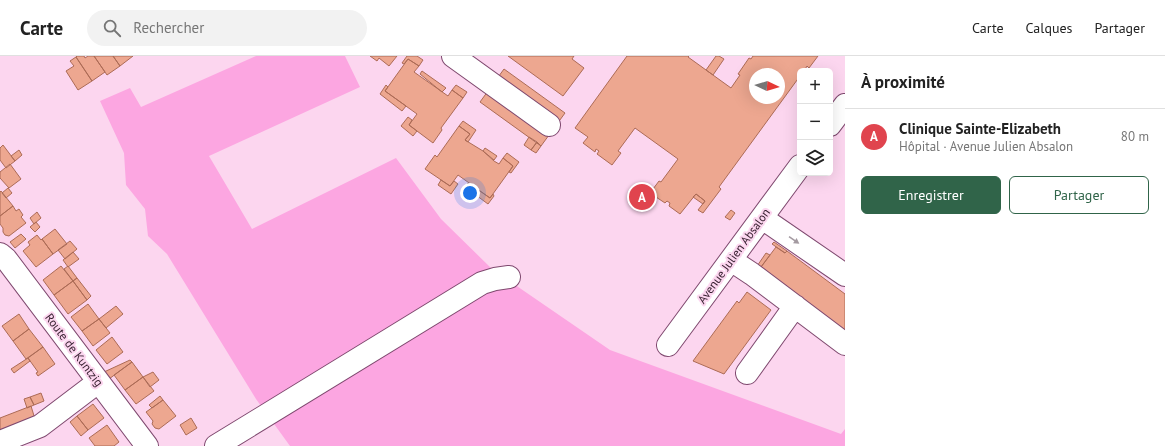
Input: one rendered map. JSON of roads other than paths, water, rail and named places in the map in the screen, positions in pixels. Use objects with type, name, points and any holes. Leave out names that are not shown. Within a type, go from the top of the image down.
[{"type":"street","points":[[453,56],[549,126]]},
{"type":"street","name":"Avenue Julien Absalon","points":[[668,345],[797,170]]},
{"type":"street","points":[[762,218],[845,275]]},
{"type":"street","name":"Route de Kuntzig","points":[[0,254],[6,259],[147,446]]},
{"type":"street","points":[[731,260],[845,344]]},
{"type":"street","points":[[216,446],[482,283],[495,278],[509,277]]},
{"type":"street","points":[[747,373],[795,306]]},
{"type":"street","points":[[0,442],[40,426],[98,382]]},
{"type":"place","name":"Clinique Sainte-Elizabeth","points":[[642,197]]}]
